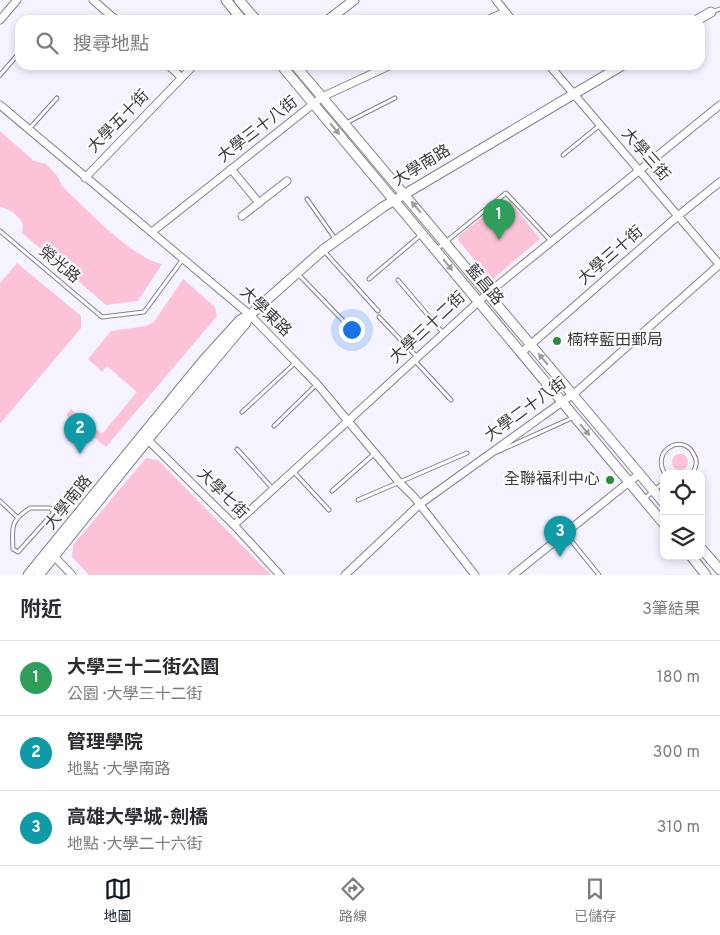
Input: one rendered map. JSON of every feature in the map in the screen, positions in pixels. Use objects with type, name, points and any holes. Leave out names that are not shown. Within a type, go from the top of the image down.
[{"type":"street","points":[[0,20],[17,0]]},
{"type":"street","points":[[93,0],[110,15]]},
{"type":"street","points":[[226,0],[238,15]]},
{"type":"street","points":[[239,0],[251,15]]},
{"type":"street","points":[[334,15],[354,0]]},
{"type":"street","points":[[496,0],[508,15]]},
{"type":"street","points":[[498,15],[505,12]]},
{"type":"street","points":[[173,70],[181,77]]},
{"type":"street","name":"大學五十街","points":[[85,178],[189,70]]},
{"type":"street","name":"藍昌路","points":[[285,70],[660,519]]},
{"type":"street","name":"藍昌路","points":[[299,70],[660,499]]},
{"type":"street","name":"大學三十八街","points":[[152,232],[322,97],[380,70]]},
{"type":"street","name":"大學三街","points":[[553,70],[720,264]]},
{"type":"street","name":"大學南路","points":[[39,575],[52,554],[146,437],[208,355],[240,320],[250,314],[324,250],[394,200],[615,70]]},
{"type":"street","name":"大學東路","points":[[0,105],[250,314],[317,384],[399,482],[420,504],[475,575]]},
{"type":"street","name":"大學三十二街","points":[[234,525],[478,301],[720,105]]},
{"type":"street","points":[[231,169],[259,203]]},
{"type":"street","points":[[242,216],[286,180]]},
{"type":"street","name":"大學三十街","points":[[521,353],[679,215],[720,182]]},
{"type":"street","name":"大學二十八街","points":[[345,575],[420,504],[573,394],[720,264]]},
{"type":"street","name":"大學七街","points":[[146,437],[234,525],[280,575]]},
{"type":"street","points":[[513,575],[639,474]]},
{"type":"street","points":[[705,553],[720,570]]},
{"type":"street","points":[[52,554],[72,575]]},
{"type":"street","name":"大學南路","points":[[28,575],[52,554]]},
{"type":"street","points":[[694,560],[706,575]]},
{"type":"lane","points":[[0,75],[15,58]]},
{"type":"lane","points":[[29,130],[56,98]]},
{"type":"lane","points":[[344,124],[395,98]]},
{"type":"lane","points":[[563,155],[600,125]]},
{"type":"lane","points":[[436,250],[506,193],[551,241]]},
{"type":"lane","points":[[307,198],[337,240]]},
{"type":"lane","name":"榮光路","points":[[0,232],[102,317],[144,312],[184,259]]},
{"type":"lane","points":[[369,279],[422,234]]},
{"type":"lane","points":[[324,250],[378,311]]},
{"type":"lane","points":[[297,272],[357,335]]},
{"type":"lane","points":[[398,280],[444,333]]},
{"type":"lane","points":[[379,317],[451,400]]},
{"type":"lane","points":[[242,412],[296,362]]},
{"type":"lane","points":[[274,426],[317,384]]},
{"type":"lane","points":[[481,459],[574,417]]},
{"type":"lane","points":[[663,470],[661,457],[668,448],[679,444],[690,448],[694,453],[696,464],[694,470]]},
{"type":"lane","points":[[237,449],[273,489]]},
{"type":"lane","points":[[332,491],[375,453]]},
{"type":"lane","points":[[358,500],[467,453]]},
{"type":"lane","points":[[293,471],[329,510]]},
{"type":"lane","points":[[643,499],[660,485]]},
{"type":"lane","points":[[0,501],[17,516]]},
{"type":"lane","points":[[30,508],[50,508],[54,512],[18,552],[14,549],[12,530],[17,516],[30,508]]},
{"type":"lane","points":[[565,533],[599,575]]},
{"type":"shaded area","points":[[0,131],[34,161],[46,164],[58,177],[62,186],[109,231],[137,252],[150,260],[162,264],[138,301],[106,305],[22,233],[23,225],[17,216],[0,207]]},
{"type":"shaded area","points":[[503,200],[510,201],[540,239],[494,278],[489,278],[459,241],[459,236]]},
{"type":"shaded area","points":[[17,263],[81,316],[81,328],[0,424],[0,283]]},
{"type":"shaded area","points":[[183,279],[215,307],[217,316],[106,447],[66,415],[71,409],[102,434],[137,392],[107,366],[102,372],[88,359],[111,331],[146,326],[154,322]]},
{"type":"shaded area","points":[[677,454],[683,454],[688,459],[688,465],[683,470],[677,470],[672,465],[672,459]]},
{"type":"shaded area","points":[[146,458],[158,460],[271,575],[89,575],[72,557],[73,545]]},
{"type":"place","name":"大學三十二街公園","points":[[499,240]]},
{"type":"place","name":"楠梓藍田郵局","points":[[557,341]]},
{"type":"place","name":"管理學院","points":[[80,454]]},
{"type":"place","name":"全聯福利中心","points":[[610,480]]},
{"type":"place","name":"高雄大學城-劍橋","points":[[560,557]]}]
